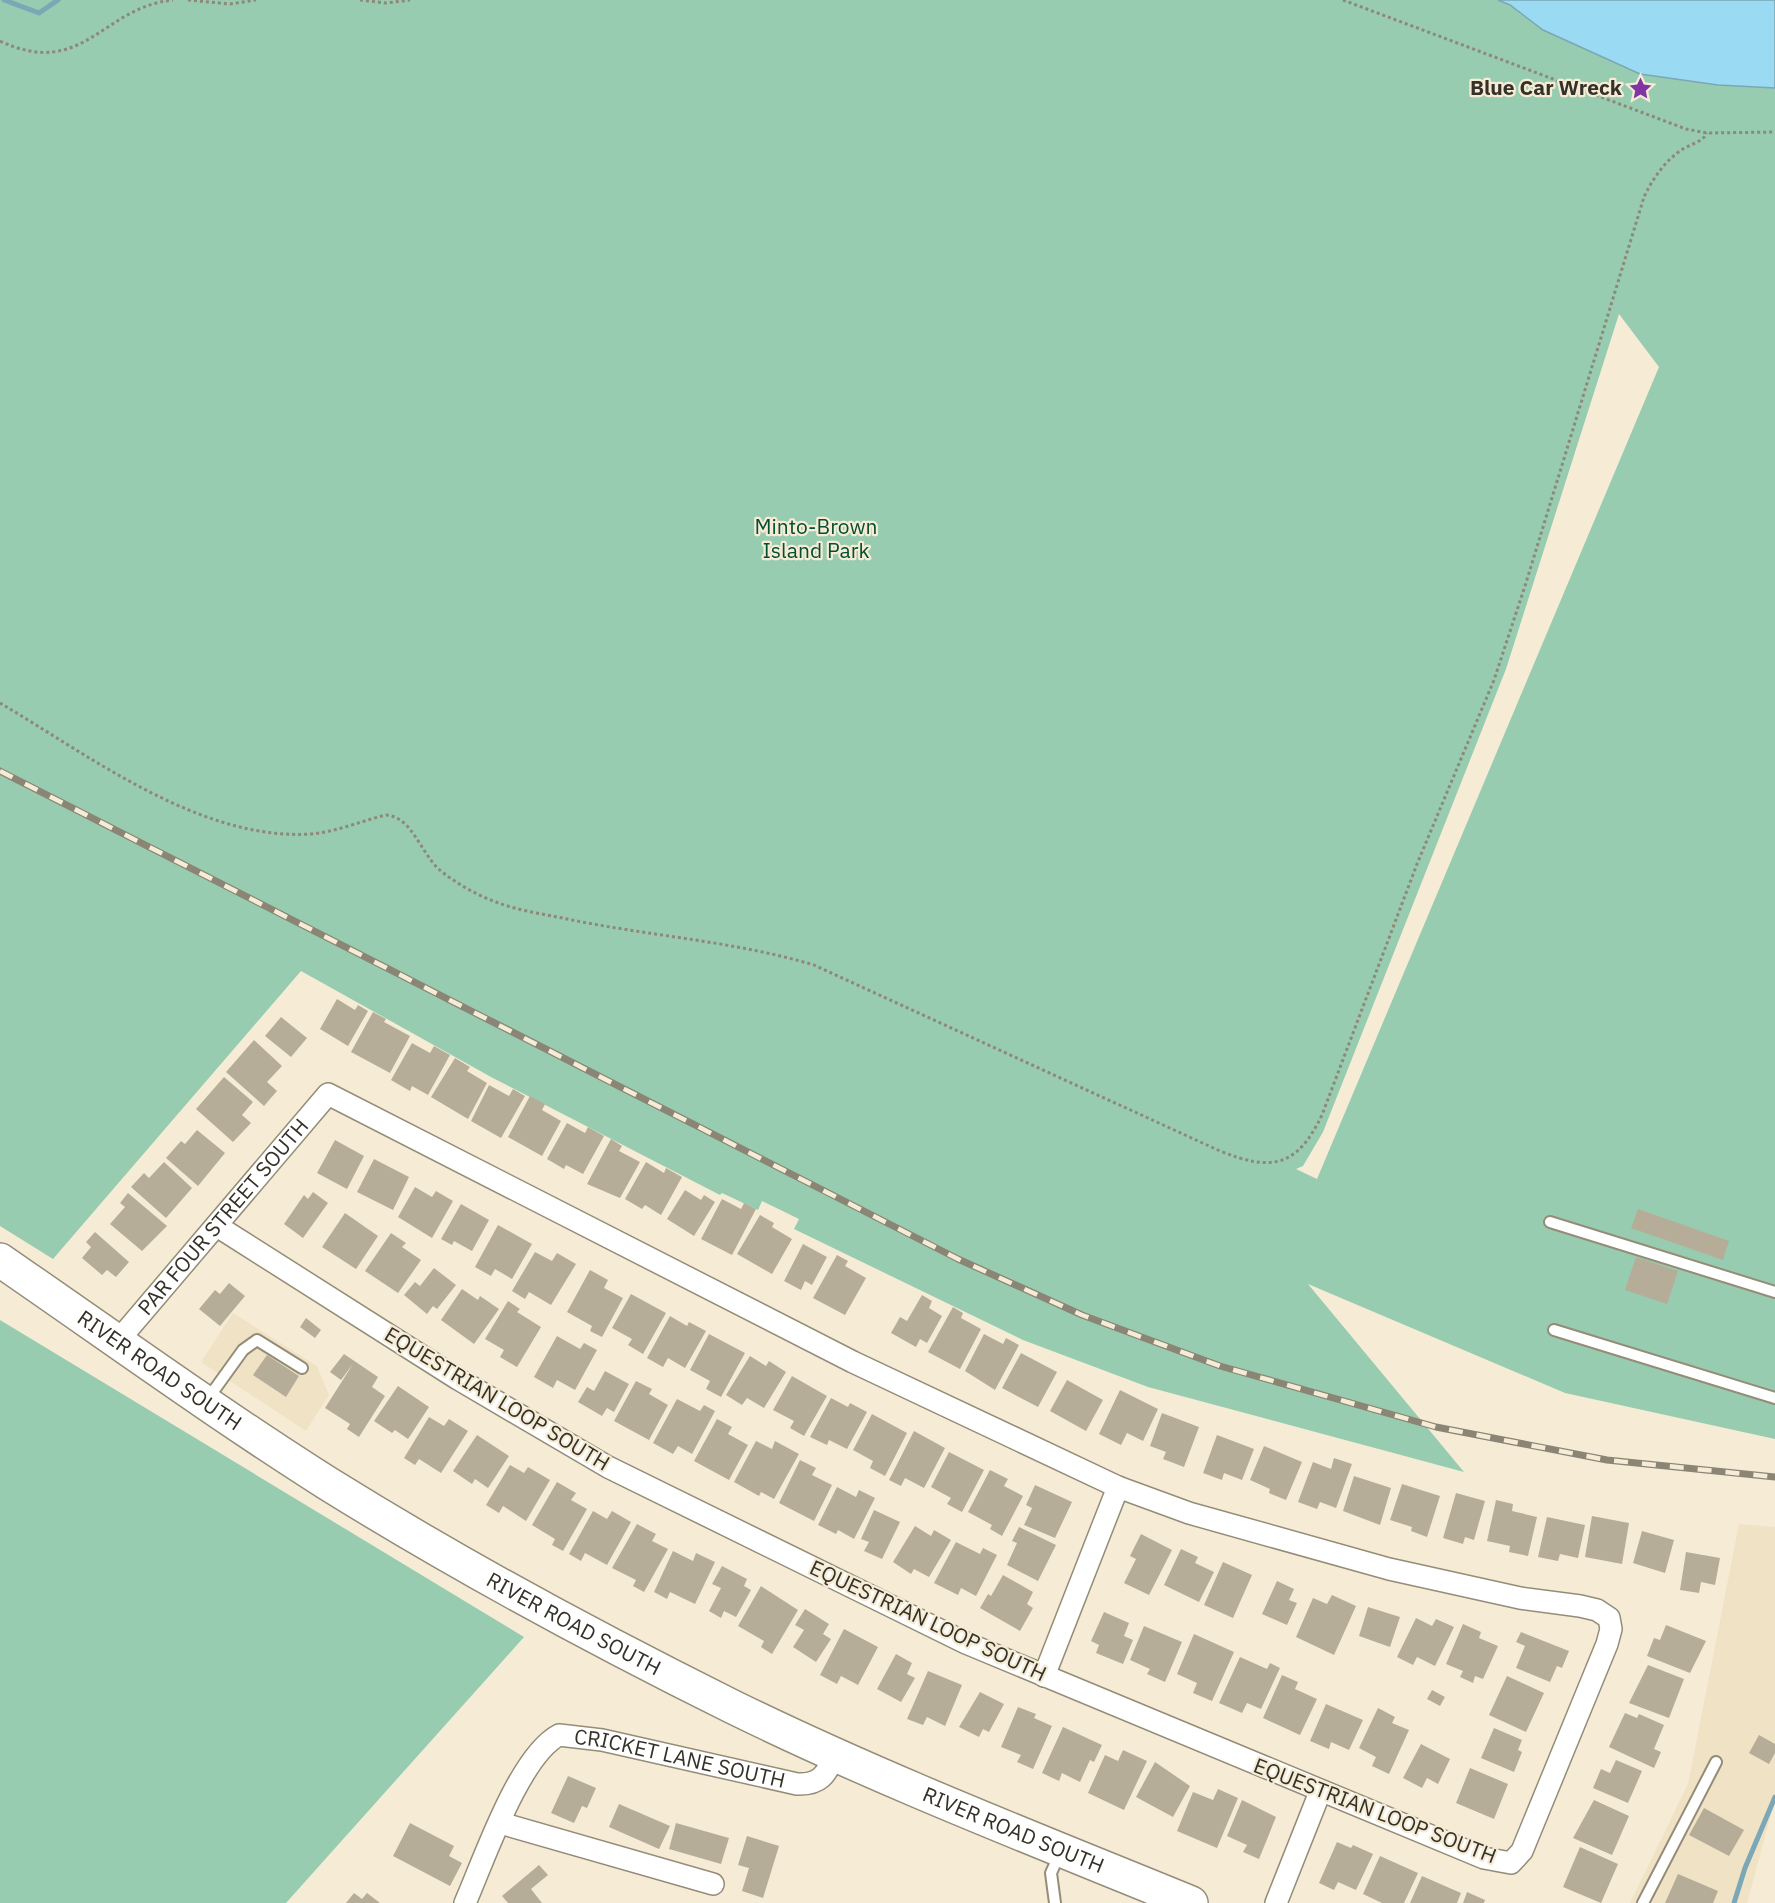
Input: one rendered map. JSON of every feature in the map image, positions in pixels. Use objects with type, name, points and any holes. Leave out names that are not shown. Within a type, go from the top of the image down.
[{"type":"main road","name":"RIVER ROAD SOUTH","points":[[0,1260],[205,1403],[330,1484],[541,1606],[700,1690],[835,1755],[1191,1903]]},
{"type":"street","name":"PAR FOUR STREET SOUTH","points":[[117,1342],[328,1094]]},
{"type":"street","name":"EQUESTRIAN LOOP SOUTH","points":[[217,1226],[478,1391],[608,1467],[912,1618],[1320,1792],[1485,1858],[1511,1863],[1528,1839],[1607,1644],[1611,1629],[1609,1618],[1597,1610],[1520,1598],[1389,1569],[1190,1513],[1118,1488],[853,1362],[328,1094]]},
{"type":"street","points":[[1044,1676],[1118,1488]]},
{"type":"street","name":"CRICKET LANE SOUTH","points":[[465,1903],[500,1823],[531,1761],[541,1748],[560,1735],[602,1740],[796,1784],[810,1784],[821,1780],[835,1755]]},
{"type":"street","points":[[1276,1903],[1320,1792]]},
{"type":"street","points":[[500,1823],[713,1884]]},
{"type":"lane","points":[[1550,1222],[1775,1292]]},
{"type":"lane","points":[[1554,1330],[1775,1398]]},
{"type":"lane","points":[[205,1403],[243,1350],[257,1340],[302,1368]]},
{"type":"lane","points":[[1643,1903],[1716,1761]]},
{"type":"lane","points":[[1055,1903],[1051,1873],[1061,1850]]},
{"type":"path","points":[[0,40],[31,52],[59,52],[82,43],[140,9],[173,0]]},
{"type":"path","points":[[188,0],[230,4],[256,0]]},
{"type":"path","points":[[360,0],[386,3],[410,0]]},
{"type":"path","points":[[1343,0],[1584,93],[1686,129],[1707,133],[1775,132]]},
{"type":"path","points":[[0,703],[174,803],[222,822],[263,832],[312,834],[376,818],[394,816],[402,820],[426,856],[441,872],[498,903],[639,933],[761,950],[814,964],[1220,1151],[1261,1163],[1288,1159],[1308,1141],[1322,1115],[1417,864],[1494,680],[1526,586],[1644,196],[1655,176],[1674,155],[1704,139],[1707,133]]},
{"type":"shaded area","points":[[233,1313],[317,1366],[329,1395],[306,1431],[201,1362]]},
{"type":"shaded area","points":[[1739,1524],[1775,1527],[1775,1800],[1747,1903],[1630,1903],[1688,1784]]},
{"type":"green space","name":"Minto-Brown Island Park","points":[[0,0],[1775,0],[1775,1439],[1565,1393],[1308,1284],[1464,1472],[1148,1387],[1023,1340],[794,1229],[799,1219],[762,1201],[758,1210],[722,1193],[720,1195],[491,1077],[301,971],[53,1259],[0,1226]],"holes":[[[1619,314],[1659,367],[1317,1179],[1296,1169],[1303,1166],[1323,1132],[1506,669]]]},
{"type":"green space","points":[[0,1320],[524,1637],[286,1903],[0,1903]]},
{"type":"water","points":[[1498,0],[1775,0],[1775,88],[1718,85],[1640,74],[1543,30],[1510,5]]},
{"type":"building","points":[[337,999],[355,1010],[358,1005],[368,1011],[348,1046],[320,1029]]},
{"type":"building","points":[[373,1012],[386,1019],[384,1022],[410,1036],[390,1073],[351,1052]]},
{"type":"building","points":[[281,1017],[307,1038],[291,1057],[265,1036]]},
{"type":"building","points":[[254,1040],[282,1066],[267,1082],[277,1091],[264,1106],[226,1072]]},
{"type":"building","points":[[412,1043],[430,1053],[434,1046],[450,1055],[428,1095],[412,1086],[410,1091],[391,1080]]},
{"type":"building","points":[[455,1058],[470,1067],[467,1071],[487,1083],[468,1119],[431,1097]]},
{"type":"building","points":[[224,1077],[253,1102],[242,1115],[251,1123],[233,1142],[196,1109]]},
{"type":"building","points":[[489,1085],[509,1096],[513,1089],[525,1096],[501,1138],[471,1121]]},
{"type":"building","points":[[530,1096],[545,1104],[542,1110],[561,1121],[542,1156],[508,1137]]},
{"type":"building","points":[[567,1123],[585,1133],[588,1127],[604,1136],[583,1174],[566,1165],[564,1169],[547,1159]]},
{"type":"building","points":[[197,1130],[225,1153],[198,1186],[166,1158],[181,1141],[185,1144]]},
{"type":"building","points":[[611,1139],[622,1146],[619,1151],[640,1162],[620,1198],[587,1184]]},
{"type":"building","points":[[335,1140],[364,1156],[347,1189],[317,1173]]},
{"type":"building","points":[[374,1159],[409,1177],[393,1210],[357,1192]]},
{"type":"building","points":[[164,1162],[192,1188],[166,1218],[131,1187],[144,1173],[149,1178]]},
{"type":"building","points":[[646,1162],[664,1173],[666,1168],[682,1177],[661,1215],[645,1205],[642,1209],[625,1199]]},
{"type":"building","points":[[415,1187],[432,1197],[436,1191],[453,1201],[432,1238],[398,1217]]},
{"type":"building","points":[[685,1190],[701,1200],[704,1195],[715,1202],[694,1236],[667,1219]]},
{"type":"building","points":[[313,1192],[328,1203],[303,1238],[284,1224],[304,1195],[308,1199]]},
{"type":"building","points":[[128,1193],[167,1226],[142,1251],[110,1224],[125,1207],[120,1203]]},
{"type":"building","points":[[722,1199],[741,1209],[744,1203],[756,1209],[732,1255],[701,1239]]},
{"type":"building","points":[[461,1204],[489,1220],[472,1251],[454,1241],[452,1245],[441,1239]]},
{"type":"building","points":[[1638,1209],[1729,1241],[1723,1260],[1631,1228]]},
{"type":"building","points":[[345,1213],[378,1236],[356,1269],[322,1247]]},
{"type":"building","points":[[760,1215],[774,1223],[772,1227],[792,1239],[772,1274],[737,1254]]},
{"type":"building","points":[[498,1225],[532,1244],[512,1279],[495,1269],[491,1276],[475,1267]]},
{"type":"building","points":[[95,1232],[129,1262],[116,1277],[107,1270],[102,1275],[82,1258],[91,1247],[86,1242]]},
{"type":"building","points":[[391,1233],[406,1243],[402,1247],[421,1260],[398,1293],[365,1271]]},
{"type":"building","points":[[803,1244],[827,1257],[812,1285],[805,1281],[801,1290],[784,1281]]},
{"type":"building","points":[[535,1252],[552,1261],[557,1253],[576,1264],[551,1305],[529,1292],[525,1299],[512,1291]]},
{"type":"building","points":[[837,1255],[848,1261],[845,1266],[866,1278],[845,1315],[813,1298]]},
{"type":"building","points":[[1636,1257],[1678,1271],[1667,1304],[1625,1290]]},
{"type":"building","points":[[434,1268],[456,1285],[437,1309],[433,1306],[427,1314],[404,1295],[415,1282],[420,1286]]},
{"type":"building","points":[[590,1270],[608,1280],[604,1288],[623,1298],[602,1337],[590,1331],[592,1326],[567,1312]]},
{"type":"building","points":[[229,1283],[245,1296],[220,1326],[199,1309],[215,1290],[220,1294]]},
{"type":"building","points":[[462,1289],[478,1300],[480,1296],[499,1309],[474,1344],[441,1320]]},
{"type":"building","points":[[631,1294],[666,1313],[643,1354],[628,1345],[632,1339],[612,1328]]},
{"type":"building","points":[[922,1295],[932,1301],[929,1308],[942,1316],[927,1343],[920,1339],[916,1347],[891,1333],[900,1317],[907,1321]]},
{"type":"building","points":[[508,1301],[520,1309],[517,1312],[541,1327],[517,1367],[500,1357],[504,1350],[485,1339]]},
{"type":"building","points":[[953,1307],[963,1313],[961,1318],[981,1329],[960,1369],[928,1352]]},
{"type":"building","points":[[670,1316],[687,1326],[689,1322],[706,1331],[685,1368],[668,1358],[663,1367],[647,1358]]},
{"type":"building","points":[[306,1318],[321,1330],[315,1338],[300,1327]]},
{"type":"building","points":[[709,1334],[745,1353],[721,1397],[706,1389],[710,1381],[690,1370]]},
{"type":"building","points":[[984,1334],[1003,1344],[1006,1338],[1019,1345],[995,1390],[965,1371]]},
{"type":"building","points":[[557,1336],[580,1349],[584,1343],[597,1350],[575,1390],[557,1380],[553,1388],[534,1377]]},
{"type":"building","points":[[1021,1353],[1057,1372],[1038,1407],[1002,1388]]},
{"type":"building","points":[[344,1354],[378,1377],[372,1387],[385,1396],[359,1437],[347,1429],[350,1424],[325,1408],[353,1364],[341,1380],[330,1372]]},
{"type":"building","points":[[267,1355],[299,1376],[286,1397],[253,1375]]},
{"type":"building","points":[[750,1356],[766,1366],[769,1361],[786,1372],[764,1408],[747,1398],[742,1405],[726,1395]]},
{"type":"building","points":[[605,1371],[629,1384],[614,1412],[607,1408],[602,1416],[578,1402],[587,1387],[594,1391]]},
{"type":"building","points":[[792,1376],[827,1396],[804,1436],[790,1428],[794,1421],[773,1410]]},
{"type":"building","points":[[1067,1380],[1103,1400],[1086,1431],[1050,1411]]},
{"type":"building","points":[[636,1381],[652,1389],[649,1394],[668,1405],[649,1440],[614,1421]]},
{"type":"building","points":[[398,1386],[429,1407],[408,1439],[395,1430],[392,1433],[374,1421]]},
{"type":"building","points":[[1120,1390],[1158,1409],[1143,1441],[1127,1433],[1121,1445],[1099,1434]]},
{"type":"building","points":[[831,1398],[848,1407],[850,1403],[867,1412],[847,1449],[829,1440],[827,1445],[810,1437]]},
{"type":"building","points":[[677,1399],[700,1411],[704,1405],[715,1411],[692,1454],[678,1446],[673,1454],[653,1443]]},
{"type":"building","points":[[1162,1413],[1199,1427],[1184,1467],[1163,1459],[1166,1452],[1150,1446]]},
{"type":"building","points":[[872,1414],[907,1433],[885,1476],[870,1468],[873,1461],[853,1450]]},
{"type":"building","points":[[429,1417],[444,1426],[449,1419],[468,1431],[441,1473],[419,1459],[415,1465],[404,1458]]},
{"type":"building","points":[[717,1419],[732,1427],[728,1434],[748,1445],[729,1480],[694,1461]]},
{"type":"building","points":[[914,1431],[945,1448],[924,1488],[905,1478],[901,1486],[889,1480]]},
{"type":"building","points":[[477,1435],[509,1456],[488,1488],[475,1479],[472,1484],[453,1471]]},
{"type":"building","points":[[1217,1435],[1254,1449],[1242,1480],[1224,1473],[1222,1480],[1203,1473]]},
{"type":"building","points":[[756,1441],[772,1449],[775,1441],[799,1454],[774,1499],[761,1492],[759,1496],[734,1482]]},
{"type":"building","points":[[1264,1446],[1302,1462],[1286,1500],[1269,1493],[1270,1489],[1250,1480]]},
{"type":"building","points":[[949,1452],[984,1470],[962,1512],[947,1504],[951,1498],[931,1487]]},
{"type":"building","points":[[1334,1458],[1352,1464],[1336,1508],[1320,1502],[1317,1509],[1298,1502],[1313,1462],[1331,1469]]},
{"type":"building","points":[[800,1460],[816,1468],[812,1475],[832,1485],[814,1521],[779,1503]]},
{"type":"building","points":[[510,1465],[524,1473],[528,1467],[550,1480],[526,1521],[503,1506],[499,1513],[486,1505]]},
{"type":"building","points":[[990,1470],[1008,1479],[1004,1486],[1023,1496],[1002,1536],[990,1529],[992,1525],[968,1512]]},
{"type":"building","points":[[1354,1476],[1391,1488],[1380,1525],[1343,1511]]},
{"type":"building","points":[[557,1482],[576,1493],[571,1500],[587,1509],[563,1551],[552,1545],[555,1539],[532,1525]]},
{"type":"building","points":[[1402,1484],[1440,1496],[1427,1537],[1411,1531],[1412,1527],[1390,1520]]},
{"type":"building","points":[[1035,1485],[1072,1502],[1055,1538],[1024,1525],[1032,1508],[1026,1505]]},
{"type":"building","points":[[837,1487],[856,1497],[859,1490],[875,1498],[854,1539],[838,1530],[836,1534],[818,1525]]},
{"type":"building","points":[[1456,1493],[1485,1501],[1474,1540],[1465,1537],[1463,1544],[1443,1538]]},
{"type":"building","points":[[1496,1500],[1513,1504],[1512,1511],[1537,1517],[1528,1556],[1509,1552],[1510,1546],[1487,1541]]},
{"type":"building","points":[[874,1510],[900,1522],[882,1559],[864,1551],[869,1542],[861,1539]]},
{"type":"building","points":[[593,1511],[607,1519],[612,1511],[631,1522],[607,1565],[585,1553],[581,1561],[569,1554]]},
{"type":"building","points":[[1592,1516],[1629,1523],[1622,1564],[1585,1557]]},
{"type":"building","points":[[1547,1517],[1585,1525],[1578,1558],[1560,1554],[1558,1561],[1538,1557]]},
{"type":"building","points":[[637,1524],[656,1534],[652,1541],[668,1549],[644,1592],[633,1586],[636,1580],[612,1568]]},
{"type":"building","points":[[915,1526],[931,1536],[934,1530],[951,1540],[929,1577],[914,1569],[911,1574],[893,1562]]},
{"type":"building","points":[[1019,1527],[1056,1545],[1038,1581],[1007,1565],[1017,1543],[1012,1541]]},
{"type":"building","points":[[1642,1531],[1674,1540],[1665,1573],[1633,1563]]},
{"type":"building","points":[[1141,1534],[1172,1550],[1149,1595],[1124,1583],[1136,1559],[1130,1556]]},
{"type":"building","points":[[956,1542],[980,1554],[983,1548],[997,1555],[976,1596],[961,1588],[958,1595],[934,1583]]},
{"type":"building","points":[[1181,1549],[1198,1557],[1195,1563],[1214,1572],[1199,1602],[1164,1585]]},
{"type":"building","points":[[673,1551],[693,1561],[696,1553],[715,1562],[695,1604],[670,1592],[667,1599],[654,1592]]},
{"type":"building","points":[[1686,1552],[1720,1558],[1715,1585],[1701,1582],[1699,1593],[1680,1590]]},
{"type":"building","points":[[1223,1562],[1252,1575],[1233,1618],[1204,1605]]},
{"type":"building","points":[[722,1566],[747,1579],[744,1586],[751,1590],[736,1617],[724,1611],[721,1618],[709,1611],[721,1588],[712,1584]]},
{"type":"building","points":[[1003,1575],[1033,1592],[1027,1604],[1033,1608],[1020,1631],[980,1608],[988,1594],[991,1596]]},
{"type":"building","points":[[1277,1581],[1294,1589],[1289,1600],[1297,1603],[1287,1625],[1262,1614]]},
{"type":"building","points":[[761,1586],[798,1610],[772,1654],[761,1647],[764,1641],[738,1626]]},
{"type":"building","points":[[1332,1595],[1356,1606],[1334,1655],[1296,1637],[1313,1598],[1327,1604]]},
{"type":"building","points":[[1368,1607],[1400,1617],[1390,1647],[1359,1636]]},
{"type":"building","points":[[805,1609],[829,1624],[823,1634],[831,1639],[816,1662],[793,1647],[804,1630],[795,1625]]},
{"type":"building","points":[[1104,1612],[1129,1623],[1124,1636],[1133,1640],[1123,1664],[1096,1653],[1099,1645],[1091,1641]]},
{"type":"building","points":[[1416,1618],[1432,1626],[1436,1619],[1454,1627],[1435,1666],[1417,1657],[1413,1665],[1397,1657]]},
{"type":"building","points":[[1463,1624],[1481,1632],[1479,1638],[1498,1646],[1483,1679],[1475,1676],[1473,1683],[1460,1677],[1463,1671],[1446,1664]]},
{"type":"building","points":[[1666,1625],[1706,1641],[1690,1673],[1647,1656],[1654,1638],[1660,1640]]},
{"type":"building","points":[[1144,1626],[1182,1642],[1165,1682],[1147,1674],[1150,1669],[1130,1660]]},
{"type":"building","points":[[844,1629],[878,1647],[858,1685],[841,1676],[837,1684],[820,1675]]},
{"type":"building","points":[[1521,1632],[1569,1651],[1562,1668],[1557,1666],[1550,1682],[1516,1668],[1525,1646],[1516,1642]]},
{"type":"building","points":[[1194,1634],[1234,1652],[1212,1701],[1193,1693],[1197,1683],[1177,1674]]},
{"type":"building","points":[[896,1654],[912,1663],[907,1674],[915,1678],[901,1702],[877,1689]]},
{"type":"building","points":[[1240,1657],[1267,1669],[1270,1663],[1280,1668],[1261,1709],[1247,1703],[1242,1713],[1219,1703]]},
{"type":"building","points":[[1648,1665],[1684,1679],[1669,1718],[1629,1703]]},
{"type":"building","points":[[928,1671],[962,1685],[945,1726],[927,1717],[923,1725],[907,1719]]},
{"type":"building","points":[[1282,1675],[1298,1682],[1295,1689],[1317,1699],[1300,1735],[1263,1718]]},
{"type":"building","points":[[1507,1676],[1544,1693],[1526,1732],[1489,1715]]},
{"type":"building","points":[[1432,1690],[1445,1697],[1440,1706],[1427,1699]]},
{"type":"building","points":[[980,1692],[1004,1704],[989,1732],[983,1729],[979,1737],[959,1727]]},
{"type":"building","points":[[1326,1704],[1363,1720],[1349,1750],[1331,1742],[1329,1749],[1310,1741]]},
{"type":"building","points":[[1018,1707],[1036,1714],[1034,1718],[1052,1726],[1033,1769],[1017,1762],[1021,1755],[1001,1747]]},
{"type":"building","points":[[1378,1708],[1395,1717],[1392,1723],[1409,1730],[1389,1774],[1372,1766],[1376,1757],[1359,1748]]},
{"type":"building","points":[[1625,1713],[1637,1718],[1639,1714],[1664,1725],[1654,1749],[1661,1752],[1654,1768],[1609,1747]]},
{"type":"building","points":[[1063,1727],[1102,1745],[1094,1762],[1090,1760],[1080,1782],[1062,1773],[1059,1781],[1042,1773]]},
{"type":"building","points":[[1494,1728],[1522,1740],[1518,1750],[1522,1752],[1514,1772],[1481,1758]]},
{"type":"building","points":[[1759,1735],[1775,1744],[1775,1753],[1769,1764],[1749,1753]]},
{"type":"building","points":[[1421,1744],[1450,1759],[1438,1784],[1427,1778],[1422,1788],[1403,1778]]},
{"type":"building","points":[[1123,1750],[1147,1761],[1124,1810],[1088,1793],[1105,1755],[1118,1761]]},
{"type":"building","points":[[1616,1760],[1642,1771],[1628,1803],[1593,1788],[1601,1769],[1610,1773]]},
{"type":"building","points":[[1155,1762],[1190,1786],[1173,1817],[1136,1797]]},
{"type":"building","points":[[1470,1768],[1508,1784],[1494,1819],[1456,1803]]},
{"type":"building","points":[[568,1776],[596,1788],[587,1808],[582,1806],[574,1823],[551,1813]]},
{"type":"building","points":[[1218,1789],[1238,1798],[1217,1848],[1177,1831],[1193,1792],[1213,1800]]},
{"type":"building","points":[[1242,1800],[1276,1817],[1259,1859],[1243,1852],[1247,1845],[1227,1836]]},
{"type":"building","points":[[1594,1800],[1629,1816],[1612,1855],[1573,1838]]},
{"type":"building","points":[[619,1804],[670,1826],[659,1849],[609,1827]]},
{"type":"building","points":[[1704,1808],[1744,1830],[1729,1856],[1689,1835]]},
{"type":"building","points":[[410,1823],[454,1846],[449,1856],[462,1863],[450,1886],[393,1856]]},
{"type":"building","points":[[676,1823],[729,1838],[721,1864],[669,1849]]},
{"type":"building","points":[[747,1836],[779,1846],[763,1898],[742,1891],[749,1868],[738,1865]]},
{"type":"building","points":[[1337,1842],[1351,1848],[1353,1845],[1373,1854],[1356,1890],[1338,1882],[1334,1890],[1319,1883]]},
{"type":"building","points":[[1580,1847],[1618,1864],[1601,1903],[1563,1887]]},
{"type":"building","points":[[1380,1856],[1418,1873],[1404,1903],[1382,1903],[1363,1894]]},
{"type":"building","points":[[539,1865],[548,1875],[531,1889],[542,1903],[508,1903],[502,1896]]},
{"type":"building","points":[[1678,1874],[1718,1891],[1713,1903],[1665,1903]]},
{"type":"building","points":[[1422,1876],[1461,1893],[1457,1903],[1410,1903]]},
{"type":"building","points":[[1467,1892],[1485,1900],[1484,1903],[1463,1903]]},
{"type":"building","points":[[354,1893],[362,1899],[367,1893],[380,1903],[346,1903]]},
{"type":"waterway","points":[[4,0],[39,13],[58,0]]},
{"type":"waterway","points":[[1734,1903],[1745,1868],[1775,1797]]},
{"type":"railway","points":[[0,771],[958,1259],[1082,1315],[1220,1366],[1436,1427],[1607,1460],[1775,1477]]},
{"type":"place","name":"Blue Car Wreck","points":[[1640,88]]}]
